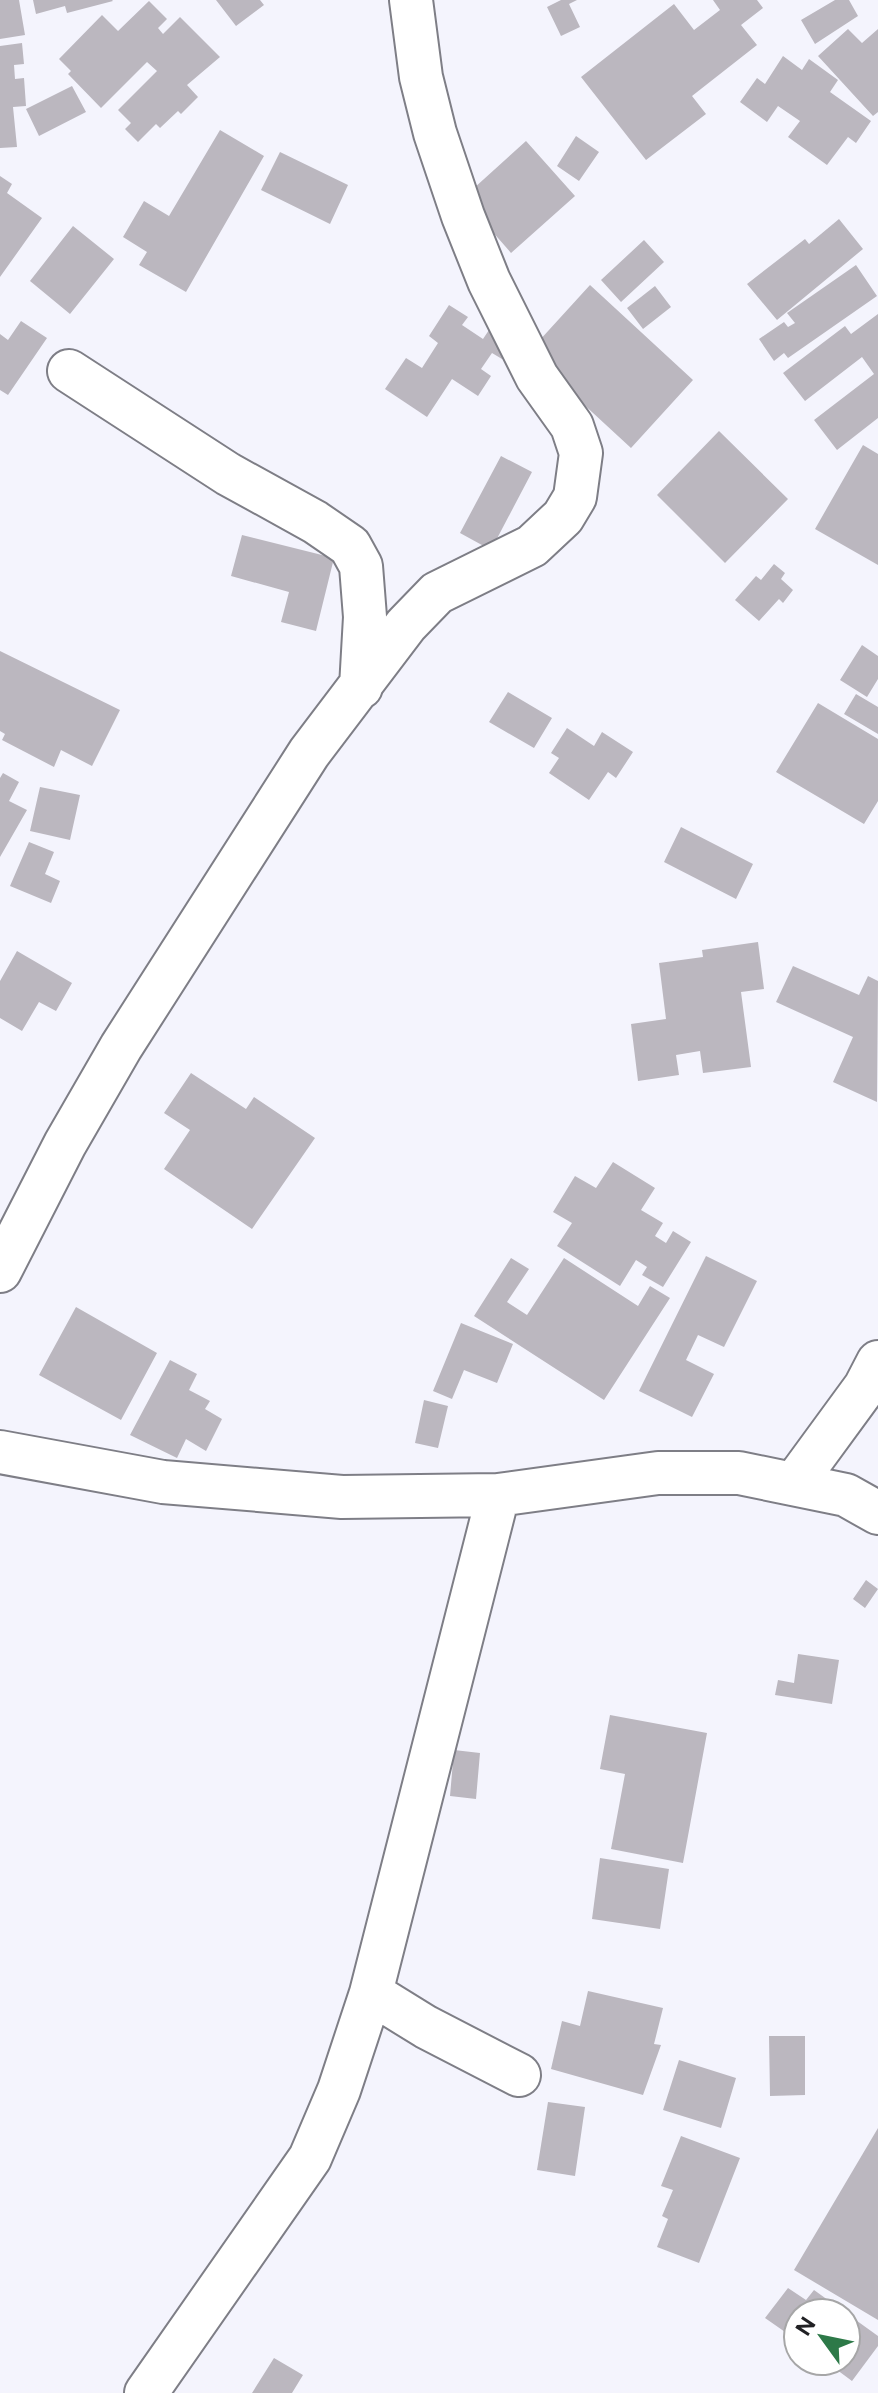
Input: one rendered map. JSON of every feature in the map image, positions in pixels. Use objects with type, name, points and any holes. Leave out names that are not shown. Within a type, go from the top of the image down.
[{"type":"street","points":[[0,1271],[65,1144],[121,1047],[309,753],[406,625],[437,593],[532,546],[563,517],[575,497],[581,453],[572,426],[537,377],[489,281],[463,216],[435,133],[421,77],[411,0]]},
{"type":"street","points":[[69,371],[228,474],[315,522],[350,546],[361,566],[365,617],[361,687]]},
{"type":"street","points":[[794,1484],[865,1387],[878,1362]]},
{"type":"street","points":[[0,1452],[163,1482],[327,1496],[498,1495],[658,1473],[739,1473],[846,1495],[878,1513]]},
{"type":"street","points":[[146,2393],[310,2158],[339,2090],[371,1993],[498,1495]]},
{"type":"street","points":[[371,1993],[426,2027],[519,2075]]},
{"type":"building","points":[[0,0],[19,0],[25,35],[0,39]]},
{"type":"building","points":[[33,0],[113,1],[67,13],[65,6],[36,14]]},
{"type":"building","points":[[216,0],[260,0],[264,5],[236,26]]},
{"type":"building","points":[[561,0],[577,0],[569,4],[580,27],[561,36],[547,7]]},
{"type":"building","points":[[713,0],[757,0],[763,8],[741,25],[757,45],[692,96],[706,114],[646,160],[581,77],[674,4],[694,30],[720,10]]},
{"type":"building","points":[[835,0],[849,0],[858,16],[815,44],[801,20]]},
{"type":"building","points":[[149,1],[167,19],[158,28],[163,34],[180,17],[220,57],[187,85],[198,97],[181,114],[178,111],[160,128],[156,124],[138,142],[125,129],[131,123],[118,110],[157,71],[147,62],[101,108],[68,74],[71,71],[59,59],[102,15],[118,31]]},
{"type":"building","points":[[848,29],[862,43],[878,29],[878,112],[873,116],[818,56]]},
{"type":"building","points":[[22,43],[24,64],[14,65],[15,79],[24,78],[26,106],[13,107],[17,147],[0,148],[0,46]]},
{"type":"building","points":[[783,56],[802,70],[809,59],[838,80],[830,92],[871,121],[856,143],[848,137],[827,165],[788,137],[800,121],[778,106],[767,122],[740,102],[757,78],[765,84]]},
{"type":"building","points":[[72,86],[86,112],[39,136],[26,109]]},
{"type":"building","points":[[220,130],[264,156],[186,292],[139,265],[147,252],[123,237],[144,201],[169,216]]},
{"type":"building","points":[[576,136],[599,152],[579,181],[557,166]]},
{"type":"building","points":[[526,141],[575,196],[511,253],[463,198]]},
{"type":"building","points":[[280,152],[348,185],[330,224],[261,190]]},
{"type":"building","points":[[0,176],[12,184],[7,193],[42,218],[0,277]]},
{"type":"building","points":[[839,219],[863,249],[777,320],[747,284],[805,239],[809,244]]},
{"type":"building","points":[[73,226],[114,259],[70,314],[30,281]]},
{"type":"building","points":[[644,240],[664,262],[621,302],[601,280]]},
{"type":"building","points":[[856,265],[877,296],[788,358],[784,353],[774,361],[759,339],[784,322],[788,327],[795,323],[787,313]]},
{"type":"building","points":[[590,285],[693,380],[631,448],[528,353]]},
{"type":"building","points":[[655,286],[671,307],[643,329],[627,308]]},
{"type":"building","points":[[449,305],[468,317],[462,325],[483,339],[491,327],[513,341],[502,359],[492,353],[481,369],[491,376],[478,396],[452,379],[427,417],[385,389],[406,358],[422,368],[438,343],[429,336]]},
{"type":"building","points":[[878,314],[878,418],[837,450],[814,420],[874,374],[862,357],[805,401],[783,373],[845,326],[851,334]]},
{"type":"building","points":[[21,321],[47,338],[8,395],[0,390],[0,334],[8,340]]},
{"type":"building","points":[[719,431],[788,499],[725,563],[657,495]]},
{"type":"building","points":[[863,445],[878,454],[878,565],[815,529]]},
{"type":"building","points":[[501,456],[532,472],[491,550],[460,533]]},
{"type":"building","points":[[242,535],[334,558],[316,631],[281,622],[289,592],[231,576]]},
{"type":"building","points":[[774,564],[785,573],[781,579],[793,590],[783,603],[779,599],[759,621],[735,600],[756,576],[761,580]]},
{"type":"building","points":[[862,645],[878,656],[878,679],[867,697],[840,680]]},
{"type":"building","points":[[0,651],[120,710],[92,766],[61,750],[54,767],[2,740],[5,734],[0,731]]},
{"type":"building","points":[[508,692],[552,718],[534,748],[489,722]]},
{"type":"building","points":[[856,694],[878,707],[878,734],[844,714]]},
{"type":"building","points":[[818,703],[878,739],[878,801],[864,824],[776,772]]},
{"type":"building","points":[[567,728],[594,746],[602,732],[633,752],[616,778],[608,772],[589,800],[549,773],[559,758],[551,753]]},
{"type":"building","points":[[3,773],[19,782],[9,801],[27,810],[0,857],[0,778]]},
{"type":"building","points":[[40,787],[80,795],[70,840],[30,831]]},
{"type":"building","points":[[681,827],[753,864],[736,899],[664,862]]},
{"type":"building","points":[[29,842],[54,852],[45,874],[60,881],[51,903],[10,886]]},
{"type":"building","points":[[758,942],[764,989],[741,992],[751,1067],[703,1073],[700,1051],[676,1055],[679,1075],[638,1081],[631,1024],[666,1019],[659,963],[703,957],[702,950]]},
{"type":"building","points":[[17,951],[72,983],[56,1011],[39,1002],[22,1031],[0,1018],[0,981]]},
{"type":"building","points":[[793,966],[859,995],[868,976],[878,981],[877,1102],[833,1082],[853,1037],[776,1002]]},
{"type":"building","points":[[191,1073],[246,1109],[254,1097],[315,1138],[252,1229],[164,1169],[190,1130],[164,1113]]},
{"type":"building","points":[[613,1162],[655,1188],[641,1210],[663,1223],[655,1236],[666,1243],[673,1231],[691,1242],[663,1287],[642,1275],[647,1267],[636,1260],[620,1286],[557,1246],[572,1223],[553,1212],[575,1176],[596,1188]]},
{"type":"building","points":[[706,1256],[757,1281],[724,1347],[698,1335],[686,1360],[714,1374],[692,1417],[639,1391]]},
{"type":"building","points":[[511,1258],[529,1269],[507,1302],[527,1315],[564,1258],[638,1306],[650,1286],[670,1298],[604,1400],[474,1316]]},
{"type":"building","points":[[76,1307],[157,1353],[121,1420],[39,1375]]},
{"type":"building","points":[[461,1323],[513,1344],[497,1383],[464,1370],[452,1399],[433,1391]]},
{"type":"building","points":[[170,1360],[197,1374],[189,1390],[210,1401],[205,1409],[222,1419],[206,1451],[186,1439],[177,1458],[130,1435]]},
{"type":"building","points":[[424,1400],[448,1406],[438,1448],[415,1443]]},
{"type":"building","points":[[866,1580],[878,1589],[865,1608],[853,1599]]},
{"type":"building","points":[[798,1654],[839,1660],[832,1704],[775,1695],[778,1680],[794,1683]]},
{"type":"building","points":[[610,1715],[707,1733],[683,1863],[611,1849],[625,1774],[600,1769]]},
{"type":"building","points":[[454,1750],[480,1753],[476,1799],[450,1796]]},
{"type":"building","points":[[600,1858],[669,1869],[660,1929],[592,1919]]},
{"type":"building","points":[[588,1991],[663,2008],[654,2044],[661,2045],[643,2095],[551,2069],[562,2021],[580,2026]]},
{"type":"building","points":[[769,2036],[805,2036],[805,2095],[770,2096]]},
{"type":"building","points":[[679,2060],[736,2078],[721,2128],[663,2110]]},
{"type":"building","points":[[548,2102],[585,2107],[575,2176],[537,2170]]},
{"type":"building","points":[[878,2128],[878,2320],[862,2310],[862,2297],[839,2297],[794,2270]]},
{"type":"building","points":[[681,2136],[740,2158],[699,2263],[657,2247],[668,2219],[662,2216],[673,2190],[661,2186]]},
{"type":"building","points":[[788,2288],[802,2297],[782,2297],[782,2330],[765,2318]]},
{"type":"building","points":[[814,2290],[824,2297],[808,2297]]},
{"type":"building","points":[[862,2324],[878,2336],[878,2346],[862,2368]]},
{"type":"building","points":[[274,2358],[303,2375],[292,2393],[252,2393]]}]
